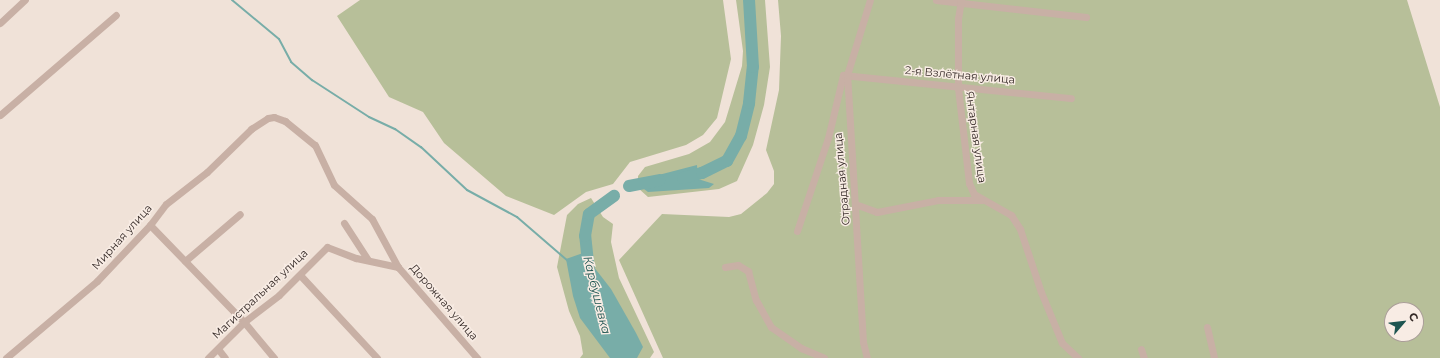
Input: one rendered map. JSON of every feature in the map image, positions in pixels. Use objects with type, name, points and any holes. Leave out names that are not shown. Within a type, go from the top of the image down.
[{"type":"street","points":[[0,23],[25,0]]},
{"type":"street","name":"Отрадная улица","points":[[867,358],[863,342],[855,204],[849,138],[847,75],[870,0]]},
{"type":"street","points":[[936,0],[1086,17]]},
{"type":"street","name":"Янтарная улица","points":[[961,2],[958,88],[968,183],[974,194],[982,200]]},
{"type":"street","points":[[0,115],[116,15]]},
{"type":"street","points":[[797,231],[828,138],[844,75],[847,75]]},
{"type":"street","name":"2-я Взлётная улица","points":[[847,75],[958,88],[1017,91],[1071,98]]},
{"type":"street","name":"Мирная улица","points":[[6,358],[97,281],[150,225],[166,204],[207,172],[260,121],[274,117],[286,121],[315,145],[334,185],[372,219],[398,267]]},
{"type":"street","points":[[855,204],[877,212],[938,200],[982,200],[1011,215],[1020,229],[1041,292],[1062,343],[1078,358]]},
{"type":"street","points":[[185,261],[240,214]]},
{"type":"street","points":[[344,223],[368,260]]},
{"type":"street","points":[[150,225],[244,322],[274,358]]},
{"type":"street","name":"Дорожная улица","points":[[327,247],[368,260],[398,267],[477,358]]},
{"type":"street","name":"Магистральная улица","points":[[208,358],[244,322],[300,275],[327,247]]},
{"type":"street","points":[[725,267],[738,265],[748,271],[756,300],[771,327],[801,348],[824,358]]},
{"type":"street","points":[[300,275],[377,358]]},
{"type":"street","points":[[1207,327],[1214,358]]},
{"type":"street","points":[[218,349],[225,358]]},
{"type":"street","points":[[1141,349],[1144,358]]},
{"type":"green space","points":[[360,0],[723,0],[731,59],[717,118],[703,135],[686,145],[630,162],[613,184],[586,192],[554,215],[506,196],[444,143],[423,112],[389,97],[337,16]]},
{"type":"green space","points":[[736,0],[765,0],[770,67],[764,105],[753,145],[737,181],[719,189],[648,197],[638,188],[638,176],[645,167],[689,154],[710,142],[725,122],[742,66],[743,51]]},
{"type":"green space","points":[[778,0],[1407,0],[1440,107],[1440,358],[663,358],[619,260],[662,214],[729,217],[741,214],[767,193],[774,184],[774,171],[766,150],[779,90],[781,36]]},
{"type":"green space","points":[[591,198],[603,217],[613,224],[611,242],[619,278],[654,352],[650,358],[580,358],[583,354],[580,336],[569,311],[557,267],[567,215],[578,204]]},
{"type":"water","points":[[697,165],[698,179],[714,184],[709,188],[648,192],[640,186],[647,178]]},
{"type":"water","points":[[583,253],[611,289],[636,333],[643,347],[637,358],[610,358],[580,318],[573,296],[566,259]]},
{"type":"waterway","points":[[232,0],[279,39],[291,62],[312,80],[369,117],[395,129],[421,147],[467,190],[517,217],[568,261]]},
{"type":"waterway","name":"Карбушевка","points":[[683,178],[702,173],[727,161],[741,136],[749,103],[753,67],[749,0]]},
{"type":"waterway","name":"Карбушевка","points":[[629,186],[659,180]]},
{"type":"waterway","name":"Карбушевка","points":[[589,272],[585,236],[589,214],[614,196]]}]
